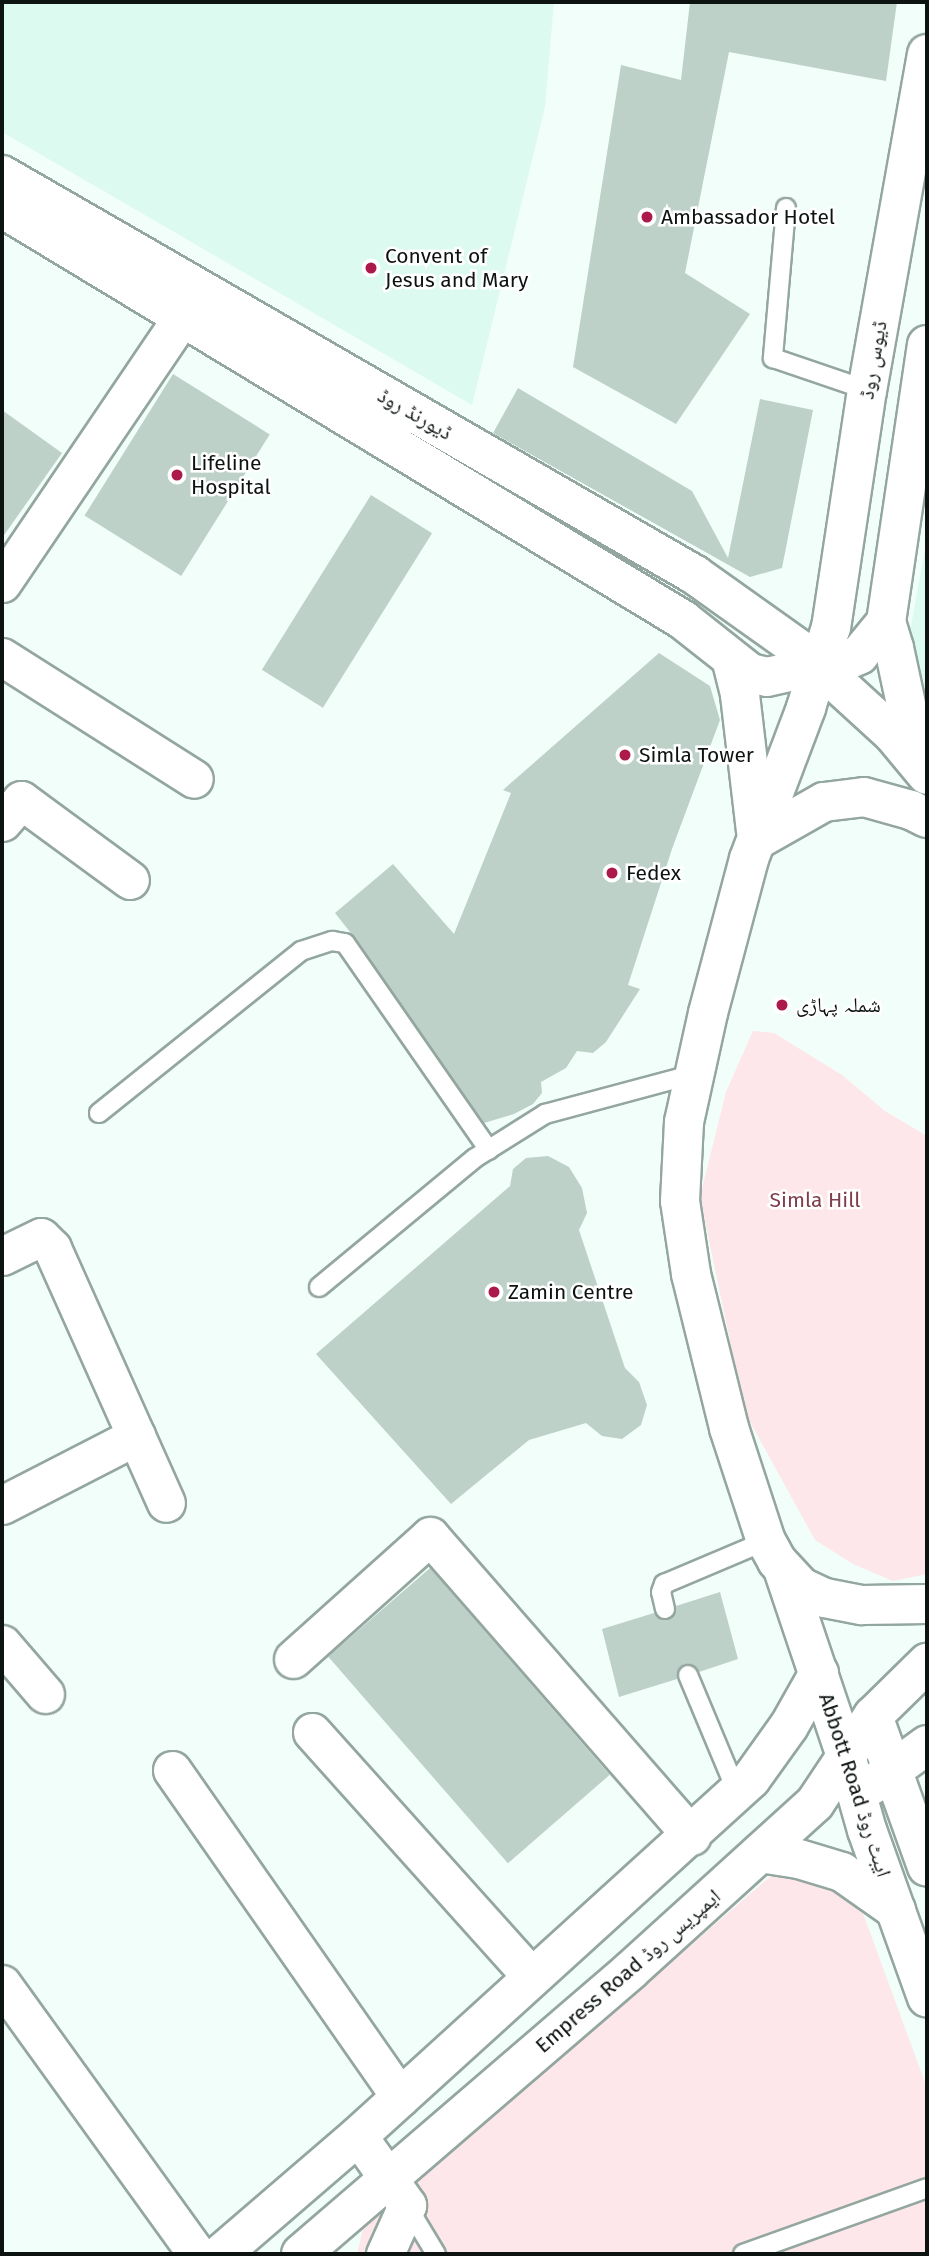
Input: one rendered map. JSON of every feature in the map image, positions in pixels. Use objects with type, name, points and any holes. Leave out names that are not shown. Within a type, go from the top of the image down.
[{"type":"main road","name":"ڈیوس روڈ","points":[[757,840],[831,627],[867,390],[927,54]]},
{"type":"main road","name":"ڈیورنڈ روڈ","points":[[2,175],[695,575],[783,636],[870,712],[923,769]]},
{"type":"main road","name":"ڈیورنڈ روڈ","points":[[2,208],[683,620],[732,662],[750,673],[767,677],[819,667]]},
{"type":"main road","points":[[923,769],[886,622],[927,345]]},
{"type":"main road","points":[[819,667],[859,654],[886,622]]},
{"type":"main road","points":[[732,662],[740,695],[757,840],[748,859],[684,1122],[680,1201],[704,1332],[729,1428],[775,1557],[801,1587],[839,1602],[889,1607],[927,1604]]},
{"type":"main road","points":[[757,840],[824,802],[864,797],[902,806],[927,818]]},
{"type":"main road","name":"Abbott Road ایبٹ روڈ","points":[[775,1557],[819,1673],[857,1797],[927,1998]]},
{"type":"main road","name":"Empress Road ایمپریس روڈ","points":[[301,2254],[397,2191],[631,1970],[819,1799],[873,1716],[927,1663]]},
{"type":"main road","points":[[221,2254],[358,2136],[532,1976],[692,1836],[737,1792],[773,1750],[819,1673]]},
{"type":"main road","name":"Abbott Road ایبٹ روڈ","points":[[873,1716],[892,1770],[918,1807],[927,1867]]},
{"type":"main road","points":[[819,1799],[857,1797],[927,1745]]},
{"type":"main road","points":[[760,1853],[799,1859],[842,1872],[896,1910]]},
{"type":"street","points":[[2,583],[182,317]]},
{"type":"street","points":[[2,656],[194,779]]},
{"type":"street","points":[[2,822],[21,800],[130,880]]},
{"type":"street","points":[[2,1255],[41,1237],[52,1248],[166,1503]]},
{"type":"street","points":[[2,1505],[136,1436]]},
{"type":"street","points":[[293,1658],[430,1536],[692,1836]]},
{"type":"street","points":[[2,1644],[45,1694]]},
{"type":"street","points":[[312,1732],[532,1976]]},
{"type":"street","points":[[172,1770],[400,2096]]},
{"type":"street","points":[[2,1984],[197,2254]]},
{"type":"street","points":[[358,2136],[397,2191],[385,2254]]},
{"type":"lane","points":[[786,208],[774,358],[867,390]]},
{"type":"lane","points":[[99,1113],[301,951],[332,941],[345,943],[489,1150]]},
{"type":"lane","points":[[319,1287],[489,1150],[545,1114],[694,1074]]},
{"type":"lane","points":[[665,1609],[661,1592],[664,1584],[775,1557]]},
{"type":"lane","points":[[688,1675],[737,1792]]},
{"type":"lane","points":[[743,2254],[927,2188]]},
{"type":"lane","points":[[397,2191],[436,2254]]},
{"type":"shaded area","name":"Convent of Jesus and Mary","points":[[2,2],[554,2],[545,107],[472,405],[2,132]]},
{"type":"shaded area","points":[[927,538],[927,720],[907,648]]},
{"type":"green space","name":"Simla Hill","points":[[753,1031],[774,1033],[842,1075],[885,1111],[927,1136],[927,1574],[893,1581],[853,1564],[815,1540],[745,1413],[700,1197],[726,1092]]},
{"type":"green space","points":[[788,1861],[850,1896],[864,1916],[927,2088],[927,2254],[357,2254],[363,2229]]},
{"type":"building","name":"Ambassador Hotel","points":[[690,2],[897,2],[886,81],[729,52],[685,273],[750,314],[676,424],[573,367],[621,65],[681,80]]},
{"type":"building","name":"Lifeline Hospital","points":[[173,374],[270,434],[181,576],[85,516]]},
{"type":"building","points":[[518,388],[692,491],[728,558],[760,399],[813,410],[782,568],[750,577],[493,433]]},
{"type":"building","points":[[2,410],[62,453],[2,538]]},
{"type":"building","points":[[371,495],[432,533],[323,708],[262,670]]},
{"type":"building","points":[[659,653],[710,686],[720,720],[672,849],[628,985],[640,989],[606,1042],[593,1053],[577,1051],[566,1068],[541,1082],[542,1093],[533,1104],[514,1114],[484,1123],[335,913],[393,864],[454,934],[511,793],[503,790]]},
{"type":"building","name":"Zamin Centre","points":[[548,1156],[569,1167],[582,1188],[587,1213],[579,1230],[625,1368],[639,1382],[647,1405],[641,1425],[622,1439],[602,1436],[586,1423],[529,1440],[451,1504],[316,1354],[510,1186],[513,1169],[526,1158]]},
{"type":"building","points":[[430,1568],[610,1775],[508,1863],[328,1657]]},
{"type":"building","points":[[720,1592],[738,1659],[699,1672],[694,1666],[684,1664],[679,1669],[677,1679],[619,1697],[602,1629],[654,1613],[661,1620],[668,1620],[676,1613],[676,1606]]},
{"type":"place","name":"Ambassador Hotel","points":[[647,217]]},
{"type":"place","name":"Convent of Jesus and Mary","points":[[371,268]]},
{"type":"place","name":"Lifeline Hospital","points":[[177,475]]},
{"type":"place","name":"Simla Tower","points":[[625,755]]},
{"type":"place","name":"Fedex","points":[[612,873]]},
{"type":"place","name":"شملہ پہاڑی","points":[[782,1005]]},
{"type":"place","name":"Zamin Centre","points":[[494,1292]]}]
